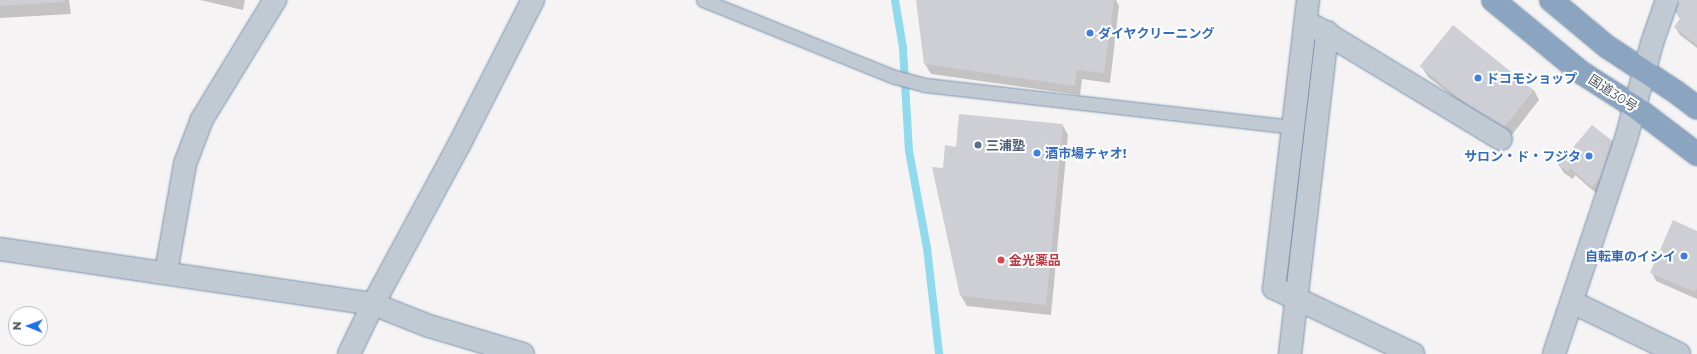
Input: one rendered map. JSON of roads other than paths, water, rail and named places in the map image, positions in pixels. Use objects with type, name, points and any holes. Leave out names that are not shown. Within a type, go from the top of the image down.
[{"type":"highway","name":"国道30号","points":[[1493,0],[1582,73],[1635,107],[1697,154]]},
{"type":"highway","points":[[1551,0],[1606,46],[1697,108]]},
{"type":"street","points":[[166,272],[185,164],[202,119],[275,0]]},
{"type":"street","points":[[349,354],[458,147],[533,0]]},
{"type":"street","points":[[1308,0],[1274,288],[1413,354]]},
{"type":"street","points":[[1554,354],[1626,139],[1652,43],[1667,0]]},
{"type":"street","points":[[1306,21],[1327,32],[1501,139]]},
{"type":"street","points":[[1290,354],[1327,32]]},
{"type":"street","points":[[0,249],[166,272],[374,304],[429,326],[523,354]]},
{"type":"street","points":[[1572,302],[1679,354]]},
{"type":"lane","points":[[703,0],[896,77],[925,85],[1293,127]]},
{"type":"waterway","points":[[895,0],[903,48],[909,151],[927,248],[939,354]]},
{"type":"place","name":"ダイヤクリーニング","points":[[1090,33]]},
{"type":"place","name":"ドコモショップ","points":[[1478,78]]},
{"type":"place","name":"三浦塾","points":[[978,145]]},
{"type":"place","name":"酒市場チャオ!","points":[[1037,153]]},
{"type":"place","name":"サロン・ド・フジタ","points":[[1589,156]]},
{"type":"place","name":"自転車のイシイ","points":[[1684,256]]},
{"type":"place","name":"金光薬品","points":[[1001,260]]}]
